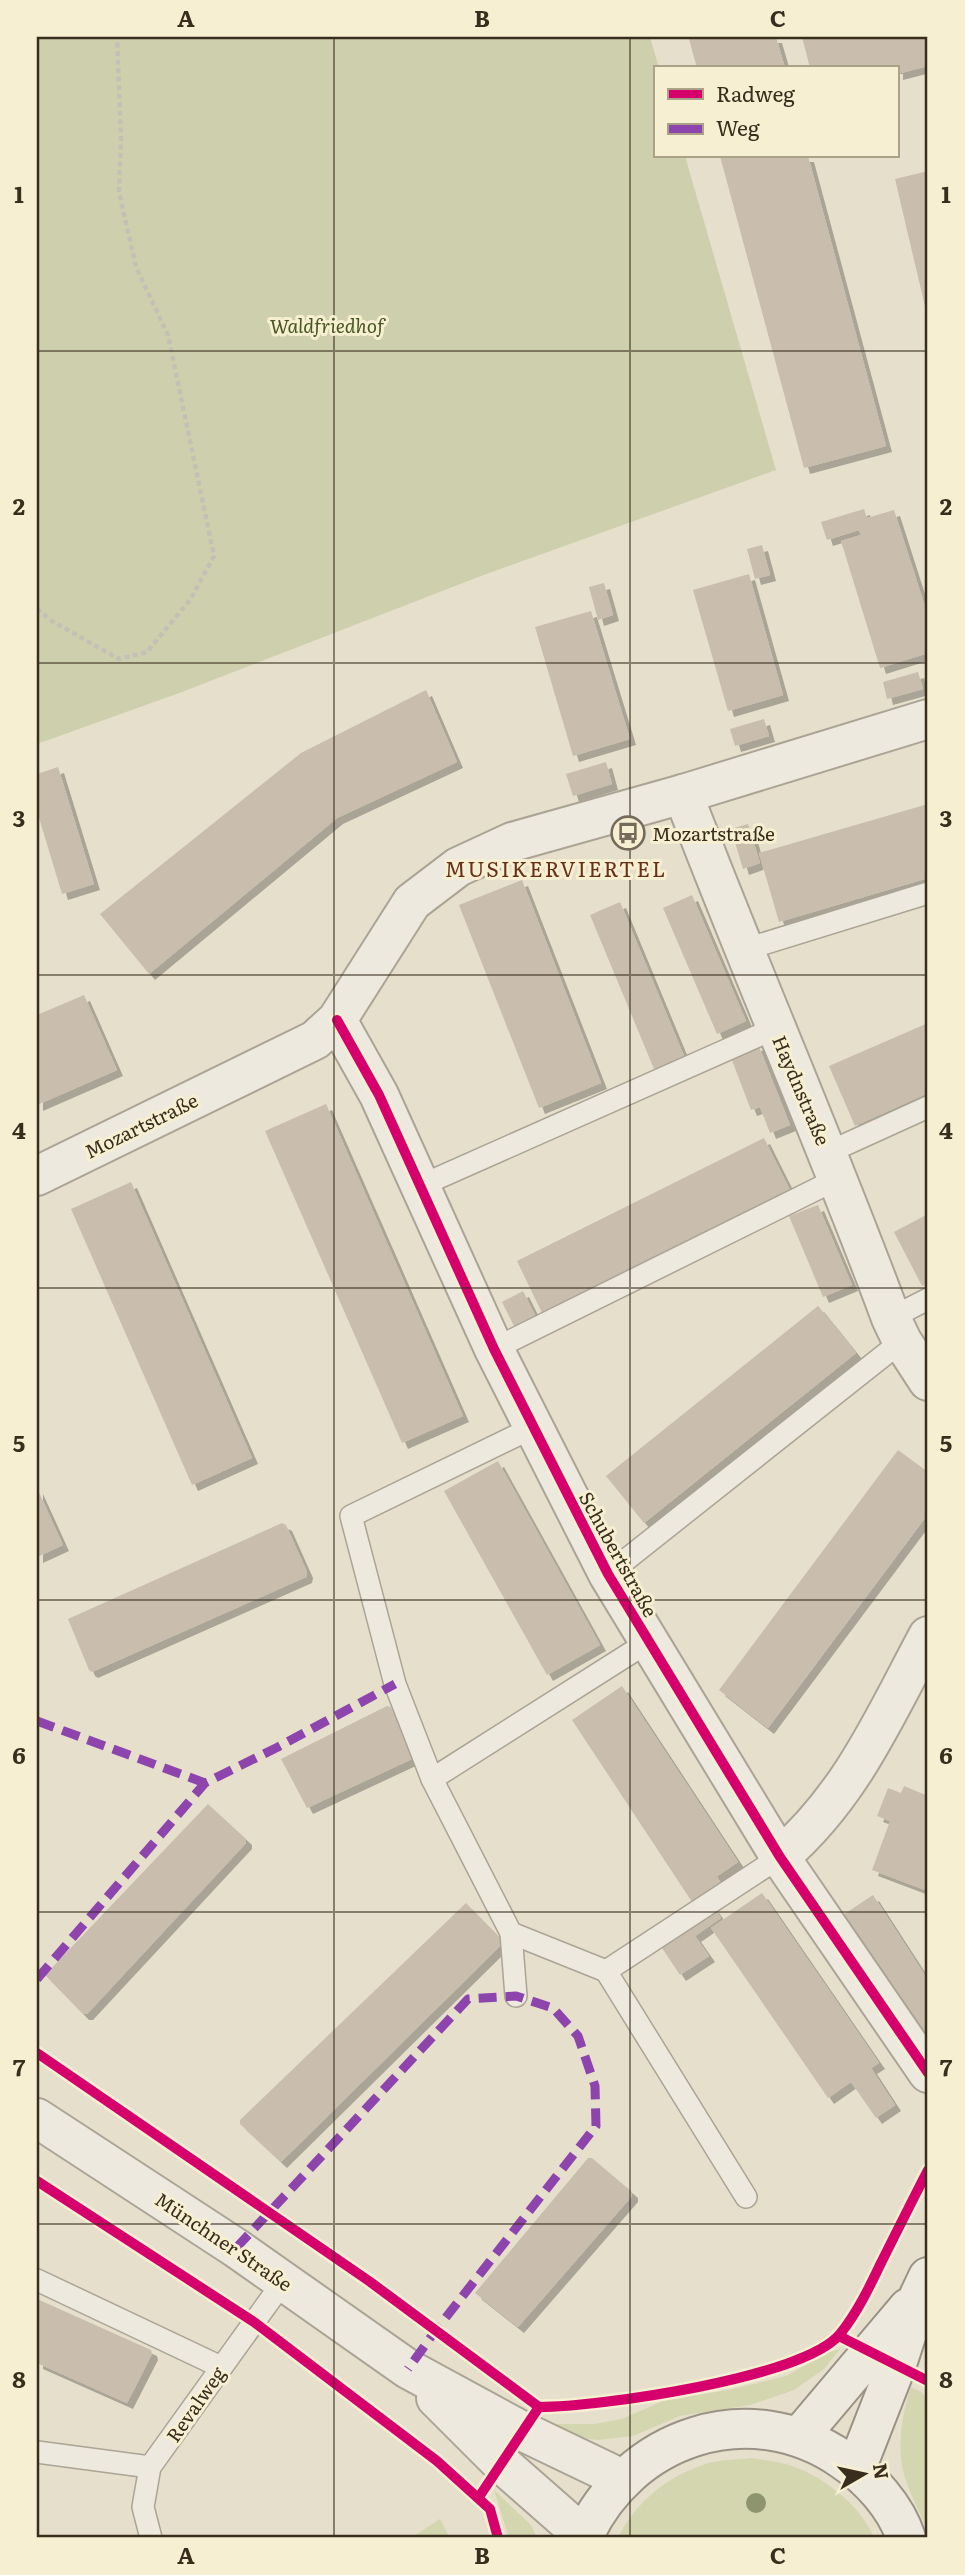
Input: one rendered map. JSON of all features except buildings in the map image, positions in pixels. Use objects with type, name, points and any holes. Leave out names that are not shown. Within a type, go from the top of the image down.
[{"type":"street","name":"Mozartstraße","points":[[37,1176],[315,1040],[337,1020],[412,902],[458,867],[512,842],[683,794],[928,719]]},
{"type":"street","name":"Haydnstraße","points":[[683,794],[743,950],[834,1165],[897,1330],[928,1381]]},
{"type":"street","name":"Schubertstraße","points":[[337,1020],[379,1095],[494,1349],[608,1574],[780,1857],[928,2073]]},
{"type":"street","points":[[780,1857],[826,1812],[846,1784],[928,1636]]},
{"type":"street","name":"Münchner Straße","points":[[37,2118],[236,2248],[408,2369],[524,2432],[622,2479]]},
{"type":"street","points":[[799,2437],[923,2286]]},
{"type":"street","points":[[856,2469],[897,2364],[923,2286]]},
{"type":"street","name":"Münchner Straße","points":[[408,2369],[502,2464],[584,2537]]},
{"type":"street","points":[[584,2537],[600,2506],[622,2479],[641,2462],[696,2436],[728,2429],[761,2429],[799,2437],[830,2451],[856,2469],[880,2492],[906,2538]]},
{"type":"lane","points":[[743,950],[928,893]]},
{"type":"lane","points":[[420,1186],[776,1028]]},
{"type":"lane","points":[[494,1349],[834,1165],[928,1107]]},
{"type":"lane","points":[[608,1574],[897,1330],[928,1299]]},
{"type":"lane","points":[[516,1996],[511,1933],[432,1779],[395,1684],[351,1516],[532,1428]]},
{"type":"lane","points":[[432,1779],[648,1642]]},
{"type":"lane","points":[[606,1972],[780,1857]]},
{"type":"lane","points":[[511,1933],[606,1972],[746,2197]]},
{"type":"lane","points":[[37,2280],[221,2367]]},
{"type":"lane","name":"Revalweg","points":[[150,2538],[143,2507],[150,2467],[284,2281]]},
{"type":"lane","points":[[37,2452],[150,2467]]},
{"type":"path","points":[[37,609],[52,621],[119,659],[147,652],[190,600],[214,556],[168,335],[136,267],[119,191],[121,138],[117,37]]},
{"type":"green space","name":"Waldfriedhof","points":[[37,37],[650,37],[658,66],[654,66],[654,158],[686,158],[776,470],[481,576],[182,692],[37,744]]},
{"type":"green space","points":[[840,2349],[824,2369],[794,2390],[750,2405],[680,2416],[633,2436],[598,2440],[572,2437],[543,2424],[594,2424],[622,2419],[663,2401],[733,2389],[786,2376],[829,2352]]},
{"type":"green space","points":[[911,2387],[928,2399],[928,2532],[906,2481],[901,2457],[902,2422]]},
{"type":"green space","points":[[752,2458],[789,2465],[823,2481],[844,2497],[862,2516],[874,2538],[618,2538],[633,2514],[664,2484],[689,2470],[709,2463]]},
{"type":"green space","points":[[494,2490],[531,2525],[537,2538],[509,2538]]},
{"type":"green space","points":[[440,2519],[450,2538],[411,2538]]},
{"type":"marked path","points":[[37,1979],[205,1783],[395,1684]]},
{"type":"marked path","points":[[37,1721],[205,1783]]},
{"type":"marked path","points":[[236,2248],[468,1999],[516,1996],[553,2008],[578,2036],[595,2086],[596,2126],[408,2369]]},
{"type":"cycle path","points":[[337,1020],[379,1095],[494,1349],[608,1574],[780,1857],[928,2073]]},
{"type":"cycle path","points":[[37,2053],[369,2281],[539,2407],[606,2402],[698,2387],[786,2364],[819,2350],[840,2334],[857,2309],[928,2170]]},
{"type":"cycle path","points":[[37,2181],[254,2322],[437,2461],[490,2509],[498,2538]]},
{"type":"cycle path","points":[[839,2336],[928,2381]]},
{"type":"cycle path","points":[[479,2497],[539,2407]]},
{"type":"place","name":"Mozartstraße","points":[[628,833]]},
{"type":"district","name":"MUSIKERVIERTEL","points":[[556,867]]}]
